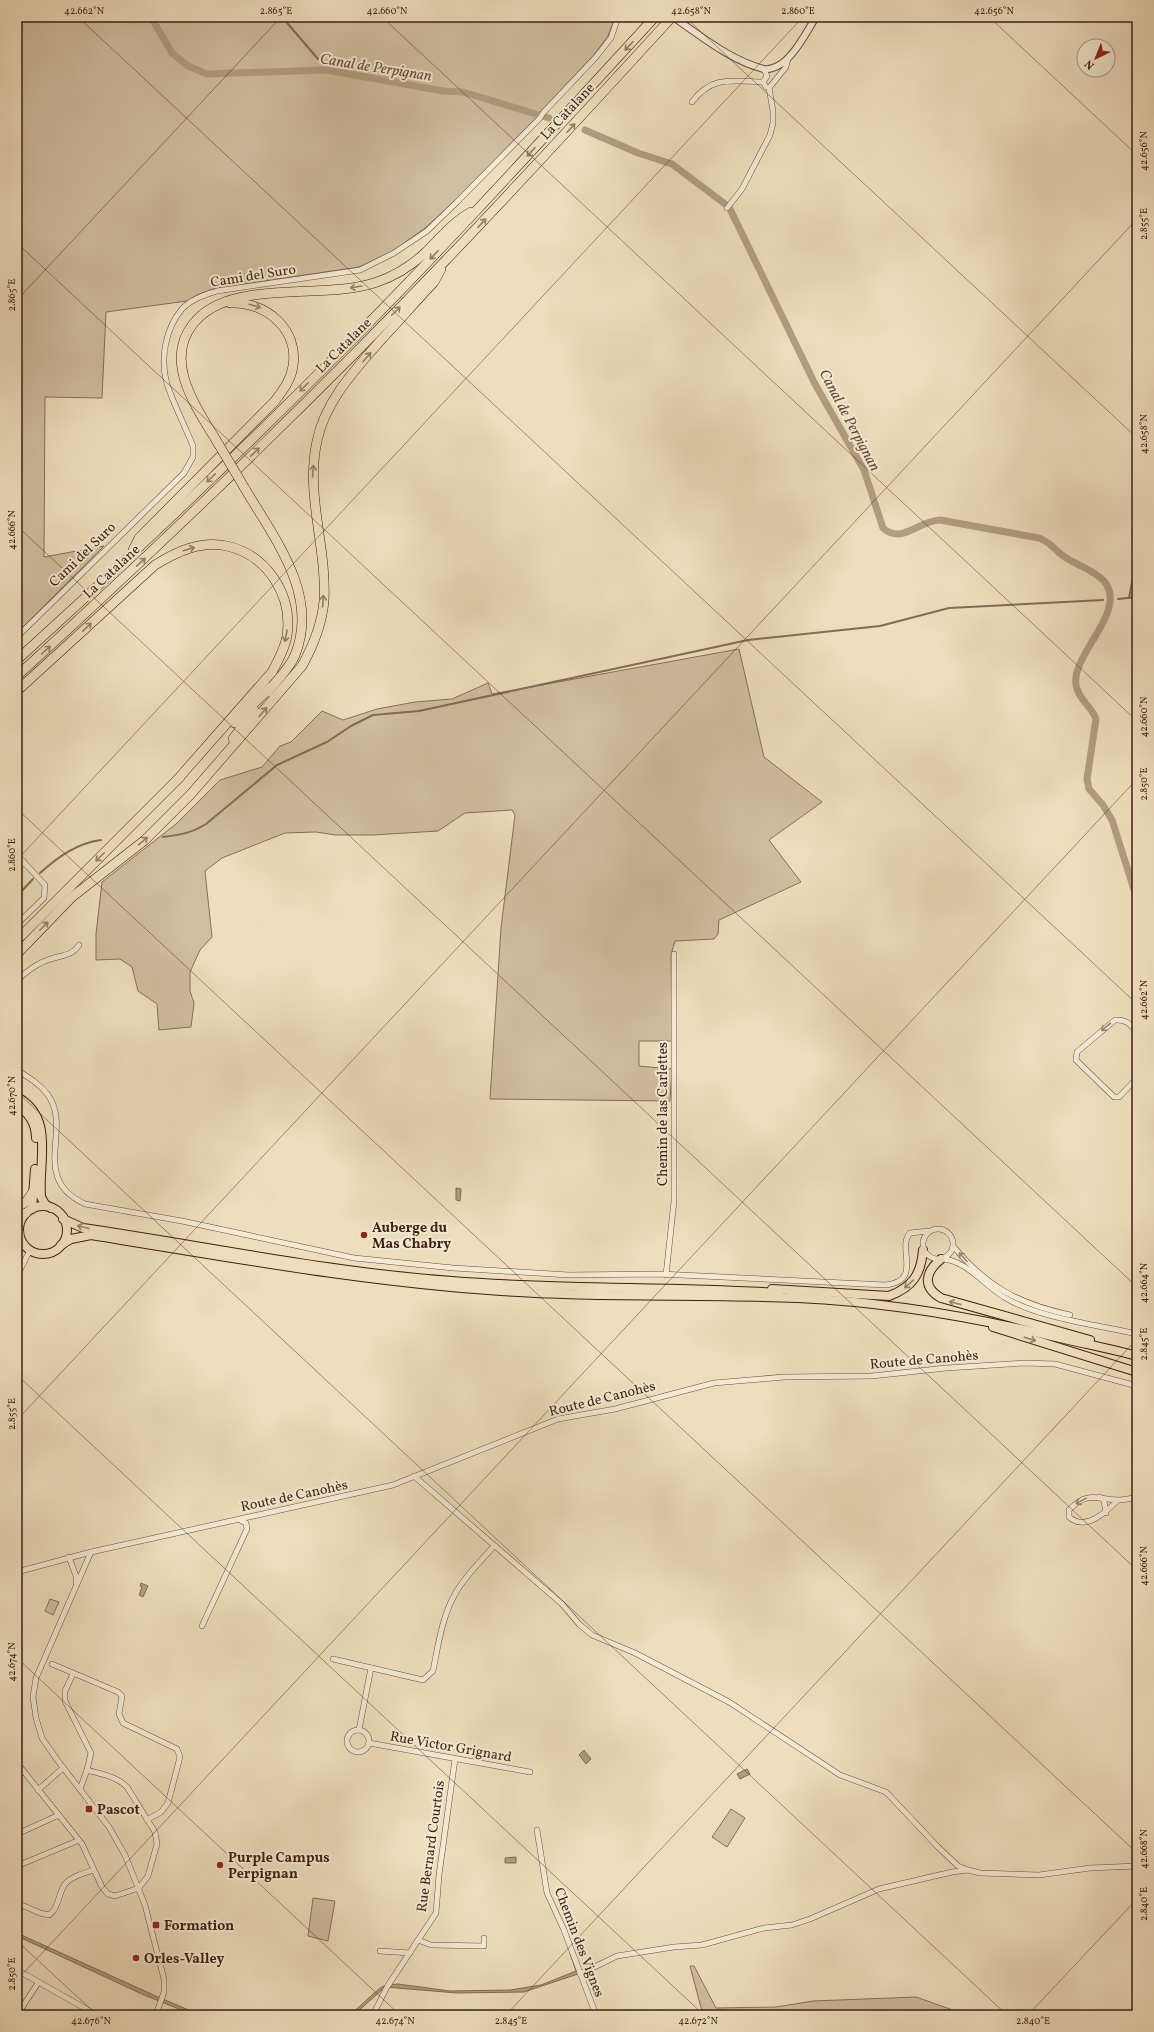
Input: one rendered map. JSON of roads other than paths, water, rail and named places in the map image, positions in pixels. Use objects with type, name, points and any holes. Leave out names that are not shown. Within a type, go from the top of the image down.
[{"type":"highway","name":"La Catalane","points":[[17,660],[128,558],[235,456],[357,335],[481,206],[655,17]]},
{"type":"highway","name":"La Catalane","points":[[17,676],[114,588],[277,432],[445,261],[672,17]]},
{"type":"highway","points":[[191,794],[294,657],[301,635],[302,605],[295,577],[219,446],[187,387],[182,372],[180,358],[183,341],[188,329],[203,312],[234,298],[331,290],[376,283],[407,267],[424,254],[460,218],[481,206]]},
{"type":"highway","points":[[17,954],[72,897],[145,840],[191,794],[292,680],[302,666],[312,647],[324,602],[320,546],[313,494],[312,473],[317,440],[330,405],[348,379],[434,282],[445,261]]},
{"type":"highway","points":[[128,558],[139,538],[275,401],[288,385],[294,357],[291,341],[281,323],[270,313],[257,306],[240,303],[217,305]]},
{"type":"highway","points":[[17,691],[155,565],[171,555],[193,547],[209,545],[226,546],[245,552],[274,576],[281,590],[287,608],[287,636],[280,656],[272,672],[177,780]]},
{"type":"highway","points":[[17,940],[271,687]]},
{"type":"highway","points":[[17,1207],[26,1202],[34,1189]]},
{"type":"main road","points":[[17,1097],[28,1103],[37,1115],[42,1132],[41,1197],[45,1204],[63,1219],[84,1228],[377,1274],[450,1281],[548,1287],[748,1291],[854,1297],[965,1312],[1100,1343]]},
{"type":"main road","points":[[17,1104],[29,1114],[36,1131],[34,1189],[20,1222],[18,1232],[21,1240],[30,1250],[43,1254],[50,1253],[75,1237],[91,1236],[377,1280],[501,1291],[556,1294],[801,1298],[883,1306],[955,1316],[1008,1326],[1137,1356]]},
{"type":"main road","points":[[25,1213],[38,1207],[51,1208]]},
{"type":"main road","points":[[61,1245],[66,1232],[63,1219]]},
{"type":"main road","points":[[748,1291],[771,1289],[889,1296],[898,1293],[914,1280],[919,1273],[923,1250]]},
{"type":"main road","points":[[942,1259],[929,1271],[927,1277],[930,1290],[941,1298],[1137,1353]]},
{"type":"main road","points":[[883,1306],[898,1311],[944,1317],[992,1327],[1137,1372]]},
{"type":"street","name":"Cami del Suro","points":[[17,637],[184,473],[194,457],[193,446],[167,383],[164,360],[168,333],[182,309],[198,297],[217,291],[360,270],[394,253],[427,231],[458,202],[600,52],[611,38],[618,17]]},
{"type":"street","points":[[672,17],[738,59],[764,69],[777,67],[788,58],[816,17]]},
{"type":"street","points":[[769,88],[786,67],[788,58]]},
{"type":"street","points":[[763,82],[767,76],[764,69]]},
{"type":"street","points":[[692,102],[698,94],[709,86],[720,81],[763,82]]},
{"type":"street","points":[[728,206],[742,189],[755,167],[770,135],[773,123],[773,111],[769,88],[766,87],[763,82]]},
{"type":"street","points":[[17,855],[45,885],[44,898],[17,924]]},
{"type":"street","points":[[17,870],[24,862]]},
{"type":"street","points":[[17,981],[35,966],[50,959],[68,955],[76,950],[79,945]]},
{"type":"street","name":"Chemin de las Carlettes","points":[[666,1275],[674,1201],[674,954]]},
{"type":"street","points":[[1137,1032],[1129,1022],[1122,1019],[1115,1020],[1077,1052],[1075,1056],[1076,1060],[1114,1097],[1119,1097],[1137,1078]]},
{"type":"street","points":[[17,1070],[39,1084],[49,1096],[56,1117],[55,1164],[58,1179],[63,1188],[72,1198],[85,1204],[182,1221],[354,1258],[453,1268],[569,1275],[666,1275],[894,1284],[905,1274],[908,1266],[906,1241],[910,1232],[929,1231],[936,1228],[947,1231],[953,1239],[954,1246],[951,1253],[942,1259]]},
{"type":"street","points":[[929,1231],[924,1238],[923,1250],[928,1256],[959,1262],[1004,1297],[1035,1311],[1137,1334]]},
{"type":"street","points":[[915,1232],[924,1238]]},
{"type":"street","points":[[954,1246],[980,1273],[1013,1298],[1051,1311],[1137,1330]]},
{"type":"street","points":[[17,1276],[30,1250]]},
{"type":"street","name":"Route de Canohès","points":[[17,1572],[69,1557],[394,1485],[558,1419],[615,1408],[714,1383],[784,1377],[872,1376],[946,1368],[1025,1363],[1055,1364],[1137,1386]]},
{"type":"street","points":[[414,1476],[562,1604],[579,1624],[592,1635],[635,1653],[729,1702],[840,1775],[886,1792],[958,1866],[980,1873],[1039,1875],[1090,1868],[1137,1866]]},
{"type":"street","points":[[1118,1500],[1101,1517],[1081,1522],[1070,1517],[1069,1510],[1078,1501],[1089,1497],[1118,1500],[1137,1498]]},
{"type":"street","points":[[1100,1497],[1104,1501],[1106,1513]]},
{"type":"street","points":[[202,1626],[247,1529],[246,1523],[240,1520]]},
{"type":"street","points":[[333,1659],[422,1680],[428,1677],[433,1671],[447,1613],[455,1594],[494,1546]]},
{"type":"street","points":[[91,1552],[36,1678],[33,1697],[36,1718],[42,1738],[63,1768],[109,1827],[139,1888],[164,1979],[164,1992],[156,2015]]},
{"type":"street","points":[[69,1557],[76,1576],[76,1585]]},
{"type":"street","points":[[52,1664],[118,1692],[122,1696],[119,1714],[123,1723],[177,1749],[180,1757],[168,1803],[161,1812],[147,1820]]},
{"type":"street","points":[[359,1730],[371,1668]]},
{"type":"street","points":[[73,1674],[64,1694],[65,1701],[91,1753],[80,1789]]},
{"type":"street","points":[[359,1730],[368,1736],[369,1743],[365,1750],[358,1752],[348,1747],[346,1740],[349,1734],[359,1730]]},
{"type":"street","name":"Rue Victor Grignard","points":[[369,1743],[530,1772]]},
{"type":"street","name":"Rue Bernard Courtois","points":[[372,2015],[387,1987],[436,1913],[439,1875],[455,1759]]},
{"type":"street","points":[[17,1762],[23,1772],[59,1815],[77,1841],[82,1844],[94,1870],[108,1894],[115,1896],[139,1888],[148,1876],[157,1844],[157,1837],[127,1787],[121,1781],[87,1770]]},
{"type":"street","points":[[38,1790],[63,1768]]},
{"type":"street","points":[[17,1774],[23,1772]]},
{"type":"street","points":[[17,1834],[59,1815]]},
{"type":"street","name":"Chemin des Vignes","points":[[537,1830],[547,1893],[564,1930],[596,2015]]},
{"type":"street","points":[[17,1866],[77,1841]]},
{"type":"street","points":[[17,1903],[40,1914],[49,1915],[54,1912],[65,1885],[72,1878],[94,1870]]},
{"type":"street","points":[[580,1974],[617,1956],[674,1946],[702,1945],[764,1928],[792,1925],[810,1919],[879,1889],[952,1872],[968,1870]]},
{"type":"street","points":[[418,1940],[431,1945],[484,1946],[484,1938]]},
{"type":"street","points":[[380,1951],[410,1953]]},
{"type":"street","points":[[17,1970],[97,2015]]},
{"type":"street","points":[[17,2014],[38,1983]]},
{"type":"waterway","name":"Canal de Perpignan","points":[[151,17],[172,53],[188,66],[207,74],[326,70],[443,91],[463,92],[549,118]]},
{"type":"waterway","points":[[282,17],[318,59]]},
{"type":"waterway","name":"Canal de Perpignan","points":[[585,130],[638,153],[672,164],[729,207],[815,384],[864,470],[883,528],[890,533],[897,534],[910,531],[932,521],[940,520],[1039,538],[1048,543],[1064,557],[1092,571],[1104,581],[1110,593],[1109,606],[1105,619],[1082,660],[1077,673],[1076,685],[1079,695],[1096,719],[1087,779],[1089,789],[1103,805],[1112,820],[1137,899]]},
{"type":"waterway","points":[[1129,598],[1137,557]]},
{"type":"waterway","points":[[1118,599],[1137,597]]},
{"type":"waterway","points":[[163,837],[196,830],[206,824],[277,765],[327,742],[351,726],[373,715],[419,711],[748,640],[880,626],[949,608],[1103,600]]},
{"type":"waterway","points":[[40,873],[68,852],[84,844],[101,840]]},
{"type":"waterway","points":[[17,896],[33,879]]},
{"type":"place","name":"Auberge du Mas Chabry","points":[[364,1235]]},
{"type":"place","name":"Pascot","points":[[89,1809]]},
{"type":"place","name":"Purple Campus Perpignan","points":[[220,1865]]},
{"type":"place","name":"Formation","points":[[156,1925]]},
{"type":"place","name":"Orles-Valley","points":[[136,1958]]}]
